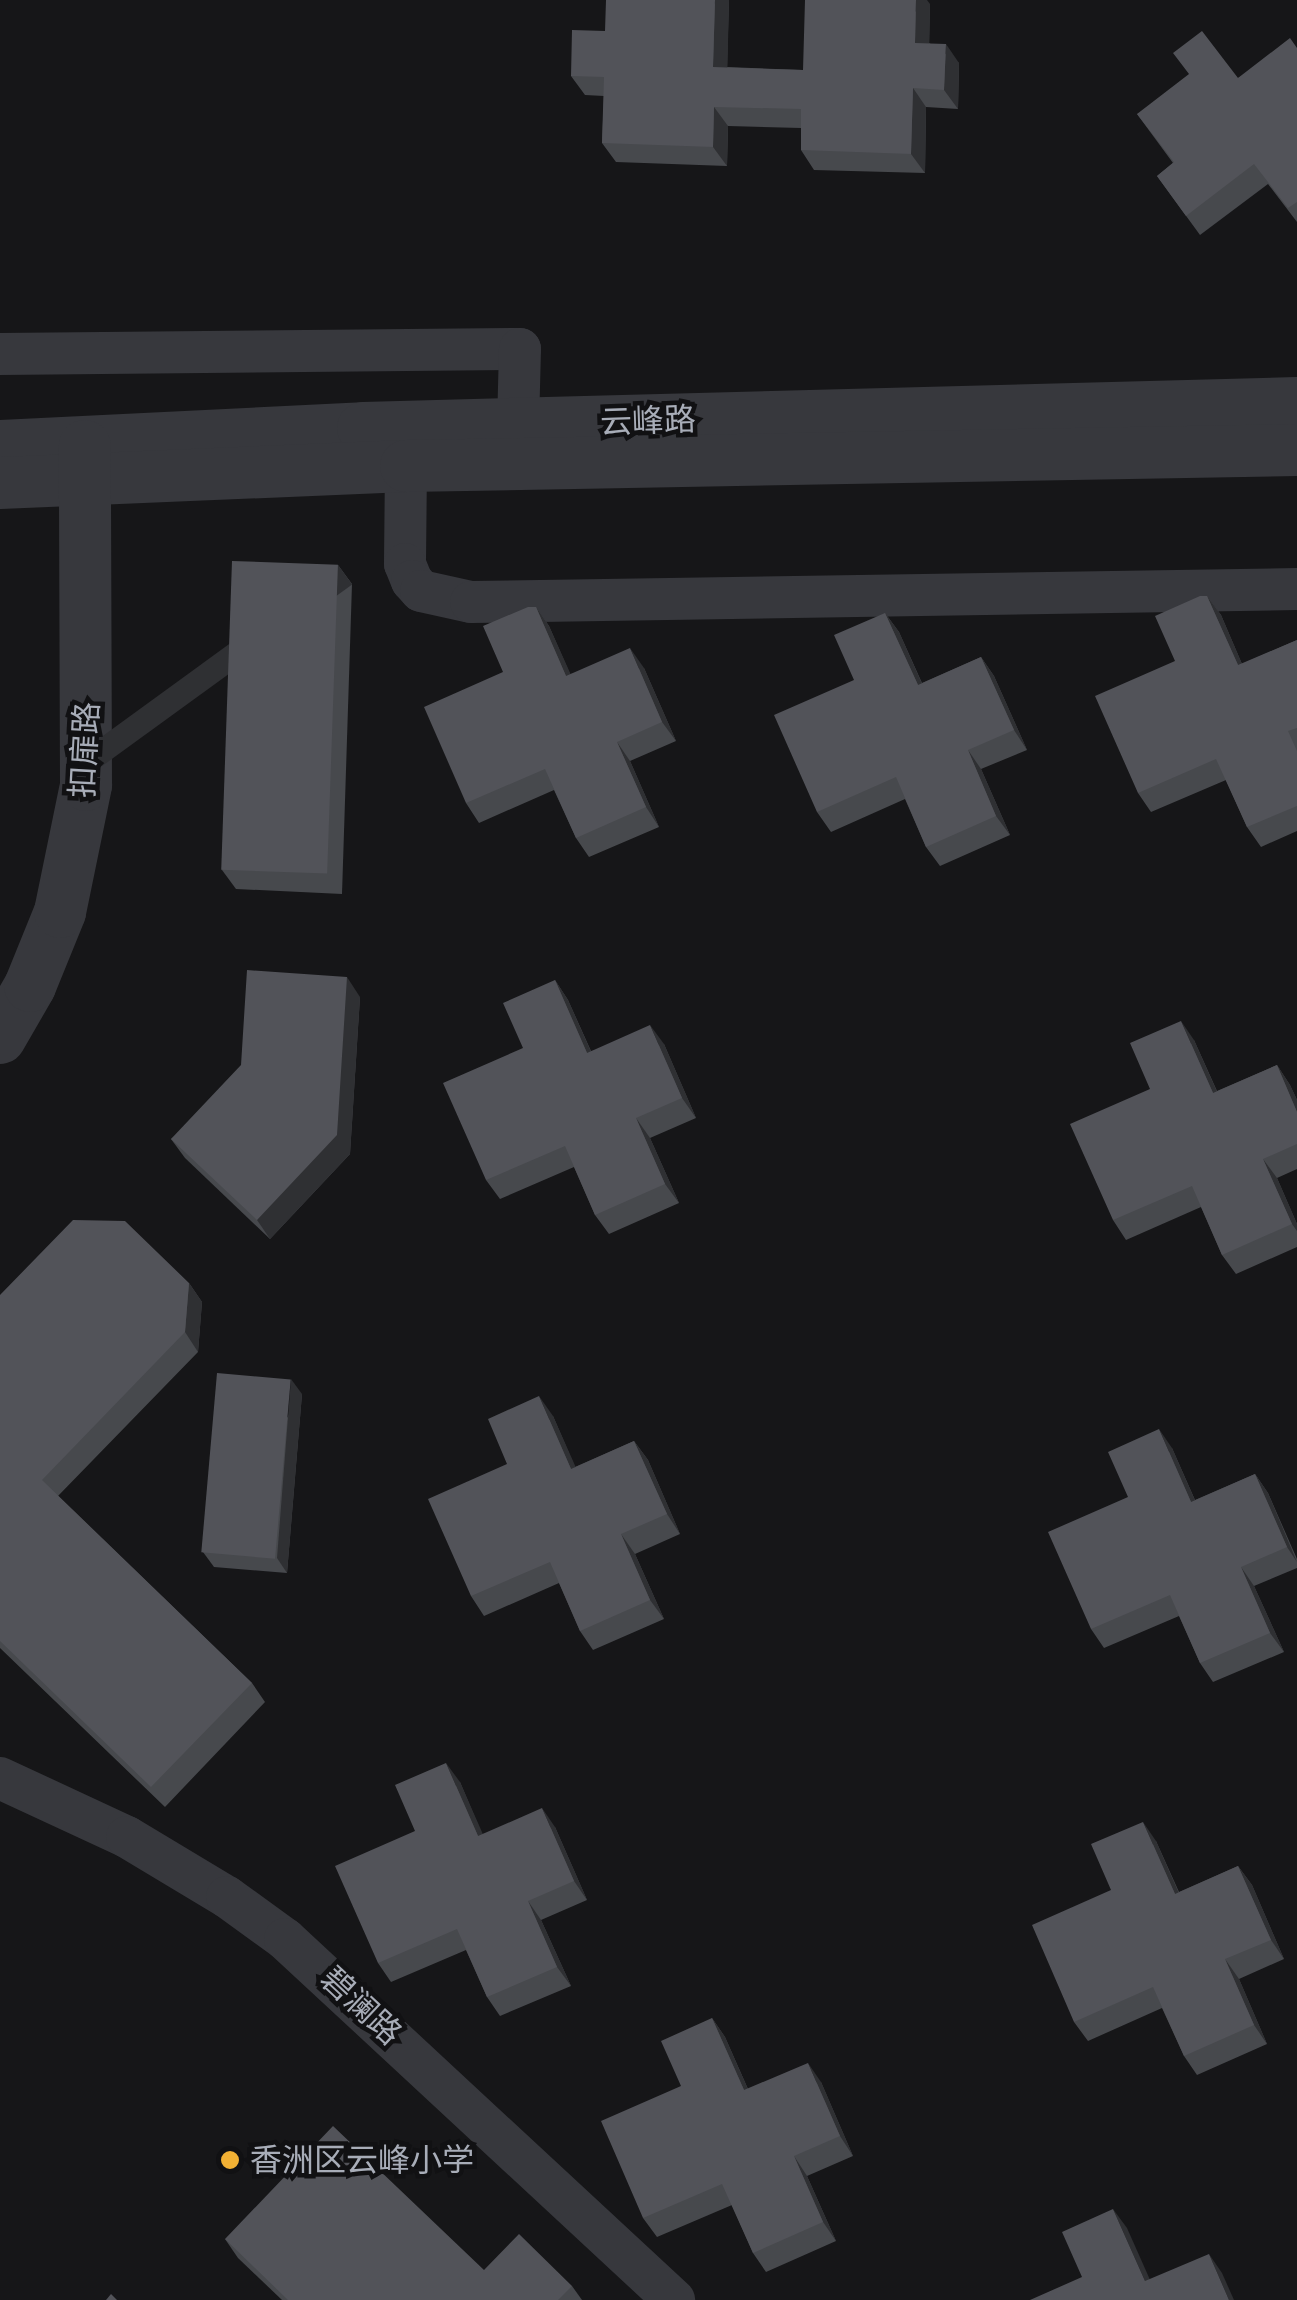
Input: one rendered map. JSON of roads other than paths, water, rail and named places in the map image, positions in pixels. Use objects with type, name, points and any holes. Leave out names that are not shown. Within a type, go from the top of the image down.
[{"type":"street","points":[[0,354],[520,350],[518,424]]},
{"type":"street","name":"云峰路","points":[[0,484],[85,463],[518,424],[1297,403]]},
{"type":"street","name":"云峰路","points":[[0,446],[85,463],[406,466],[1297,450]]},
{"type":"street","name":"扣扉路","points":[[0,1038],[30,986],[60,912],[84,801],[88,738],[85,463]]},
{"type":"street","points":[[406,466],[406,564],[412,581],[421,591],[471,602],[1297,589]]},
{"type":"street","name":"碧澜路","points":[[0,1778],[127,1837],[227,1897],[285,1939],[674,2300]]},
{"type":"place","name":"香洲区云峰小学","points":[[230,2160]]}]
